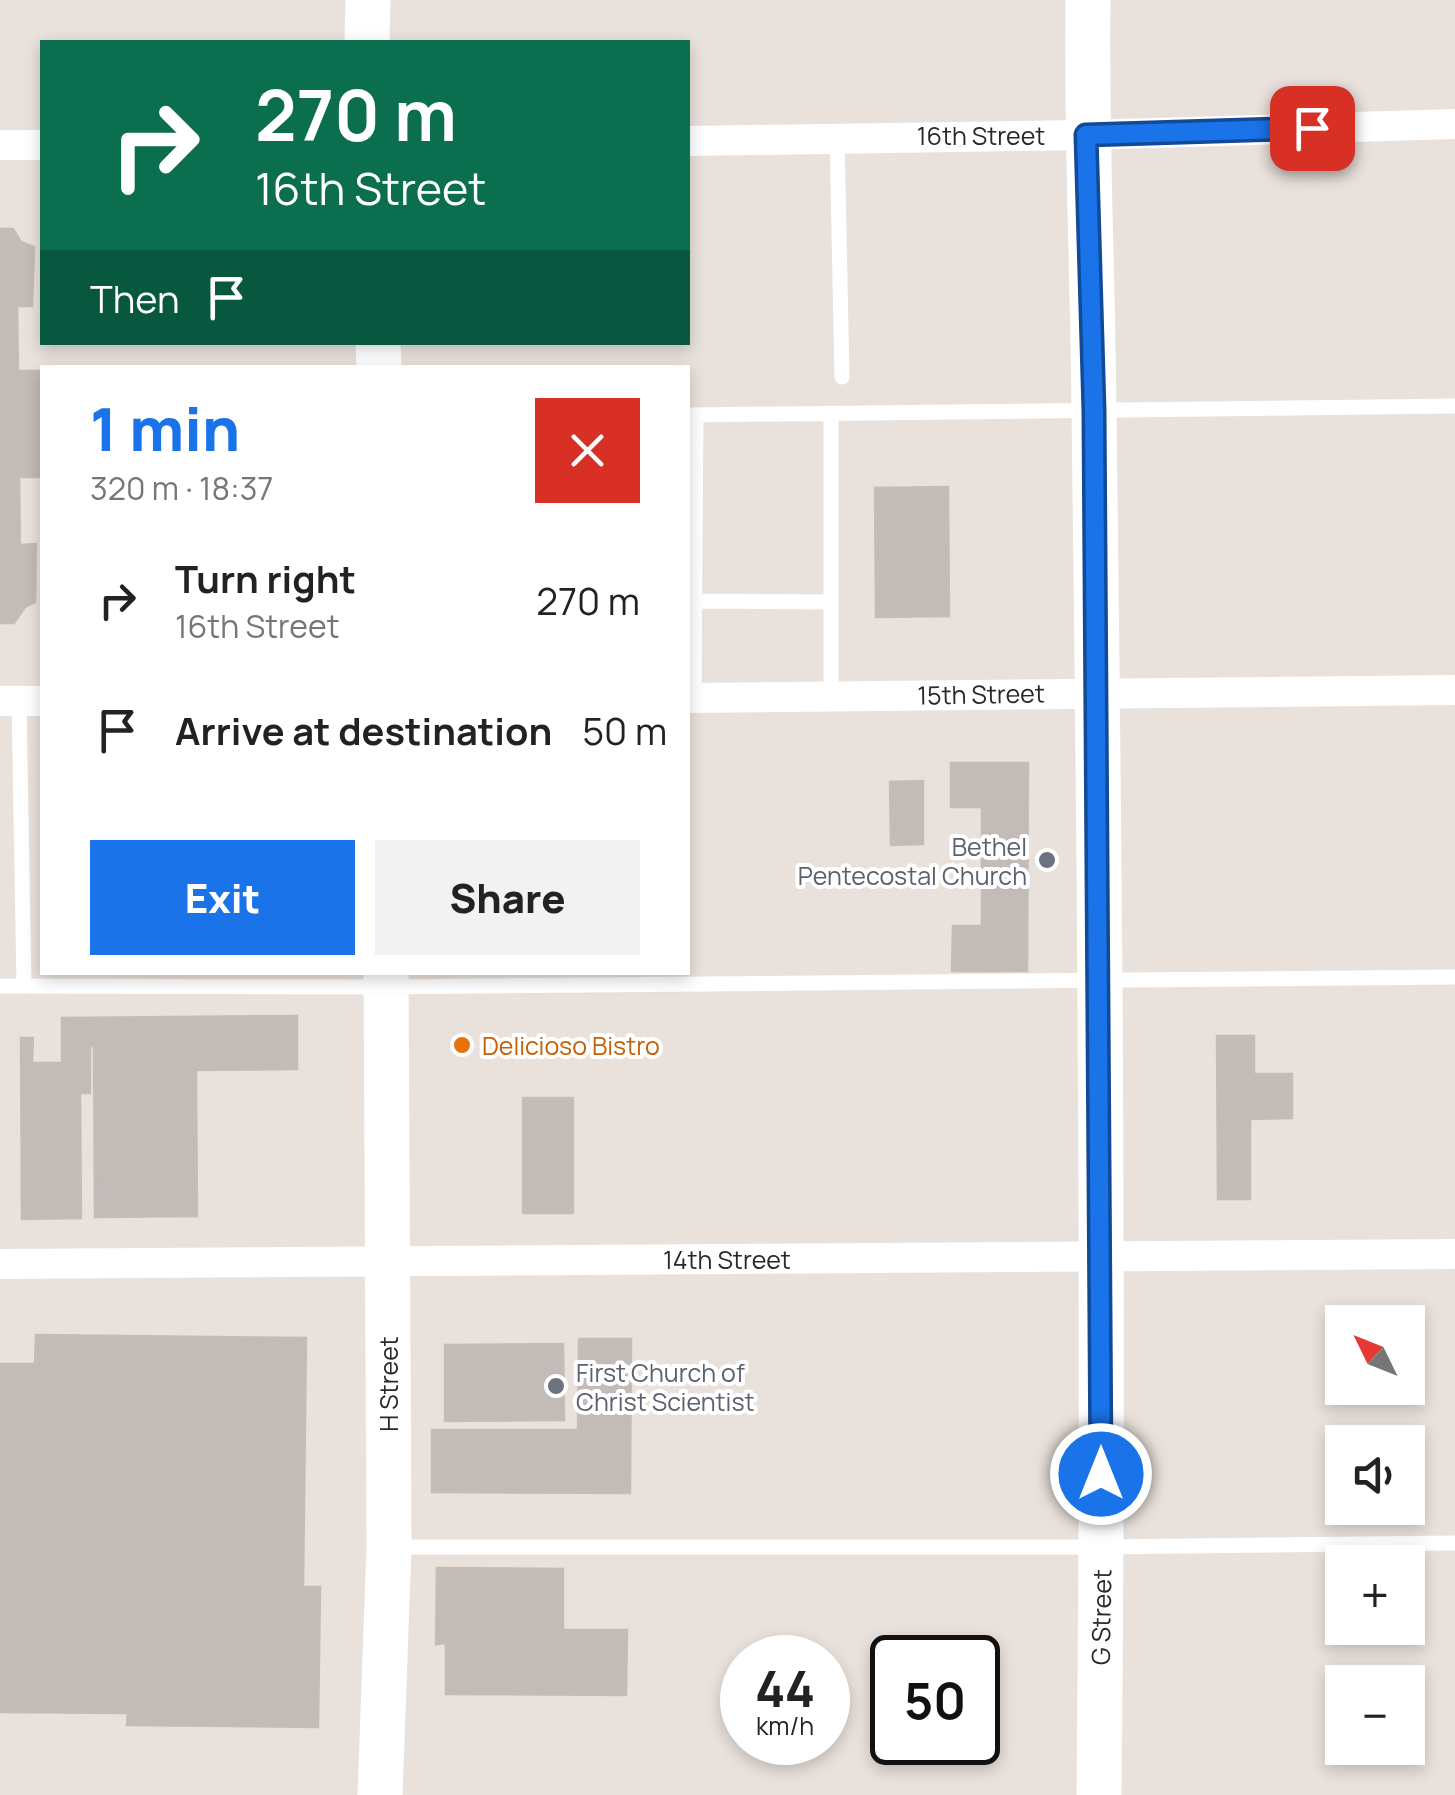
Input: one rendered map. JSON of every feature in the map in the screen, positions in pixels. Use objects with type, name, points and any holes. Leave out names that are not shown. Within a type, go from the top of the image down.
[{"type":"main road","points":[[367,40],[368,0]]},
{"type":"main road","name":"G Street","points":[[1088,0],[1086,135],[1094,411],[1102,1547],[1099,1795]]},
{"type":"main road","name":"H Street","points":[[380,1795],[389,1547],[386,980]]},
{"type":"street","name":"16th Street","points":[[690,140],[1086,135],[1455,124]]},
{"type":"street","points":[[0,145],[40,144]]},
{"type":"street","name":"15th Street","points":[[691,698],[1455,690]]},
{"type":"street","name":"14th Street","points":[[0,1264],[1455,1254]]},
{"type":"lane","points":[[837,136],[842,376]]},
{"type":"lane","points":[[691,698],[692,415],[1455,406]]},
{"type":"lane","points":[[830,415],[830,696]]},
{"type":"lane","points":[[694,602],[830,602]]},
{"type":"lane","points":[[21,701],[24,986]]},
{"type":"lane","points":[[0,986],[386,980],[1455,977]]},
{"type":"lane","points":[[389,1547],[1455,1543]]},
{"type":"building","points":[[0,229],[13,229],[21,242],[34,247],[32,306],[17,306],[18,371],[40,371],[40,477],[19,477],[20,545],[36,544],[35,602],[25,607],[14,623],[0,623]]},
{"type":"building","points":[[948,487],[949,616],[876,617],[875,488]]},
{"type":"building","points":[[951,763],[1028,763],[1027,971],[952,971],[953,926],[982,926],[982,807],[951,807]]},
{"type":"building","points":[[923,781],[923,844],[891,845],[890,782]]},
{"type":"building","points":[[297,1016],[297,1069],[196,1070],[197,1216],[95,1217],[94,1046],[90,1046],[90,1093],[80,1093],[81,1218],[22,1219],[21,1038],[33,1038],[32,1063],[62,1063],[62,1018]]},
{"type":"building","points":[[1217,1036],[1254,1036],[1254,1074],[1292,1074],[1292,1118],[1250,1119],[1250,1199],[1218,1199]]},
{"type":"building","points":[[523,1098],[573,1098],[573,1213],[523,1213]]},
{"type":"building","points":[[36,1335],[306,1338],[303,1587],[320,1587],[318,1727],[127,1725],[128,1713],[0,1712],[0,1364],[35,1364]]},
{"type":"building","points":[[579,1339],[631,1339],[630,1493],[432,1492],[432,1430],[578,1430]]},
{"type":"building","points":[[563,1344],[564,1420],[445,1421],[445,1345]]},
{"type":"building","points":[[437,1568],[563,1569],[563,1630],[627,1630],[626,1695],[446,1694],[446,1643],[436,1644]]},
{"type":"place","name":"Bethel Pentecostal Church","points":[[1047,860]]},
{"type":"place","name":"Delicioso Bistro","points":[[462,1045]]},
{"type":"place","name":"First Church of Christ Scientist","points":[[556,1386]]},
{"type":"route","points":[[1101,1474],[1094,411],[1086,135],[1312,128]]}]
